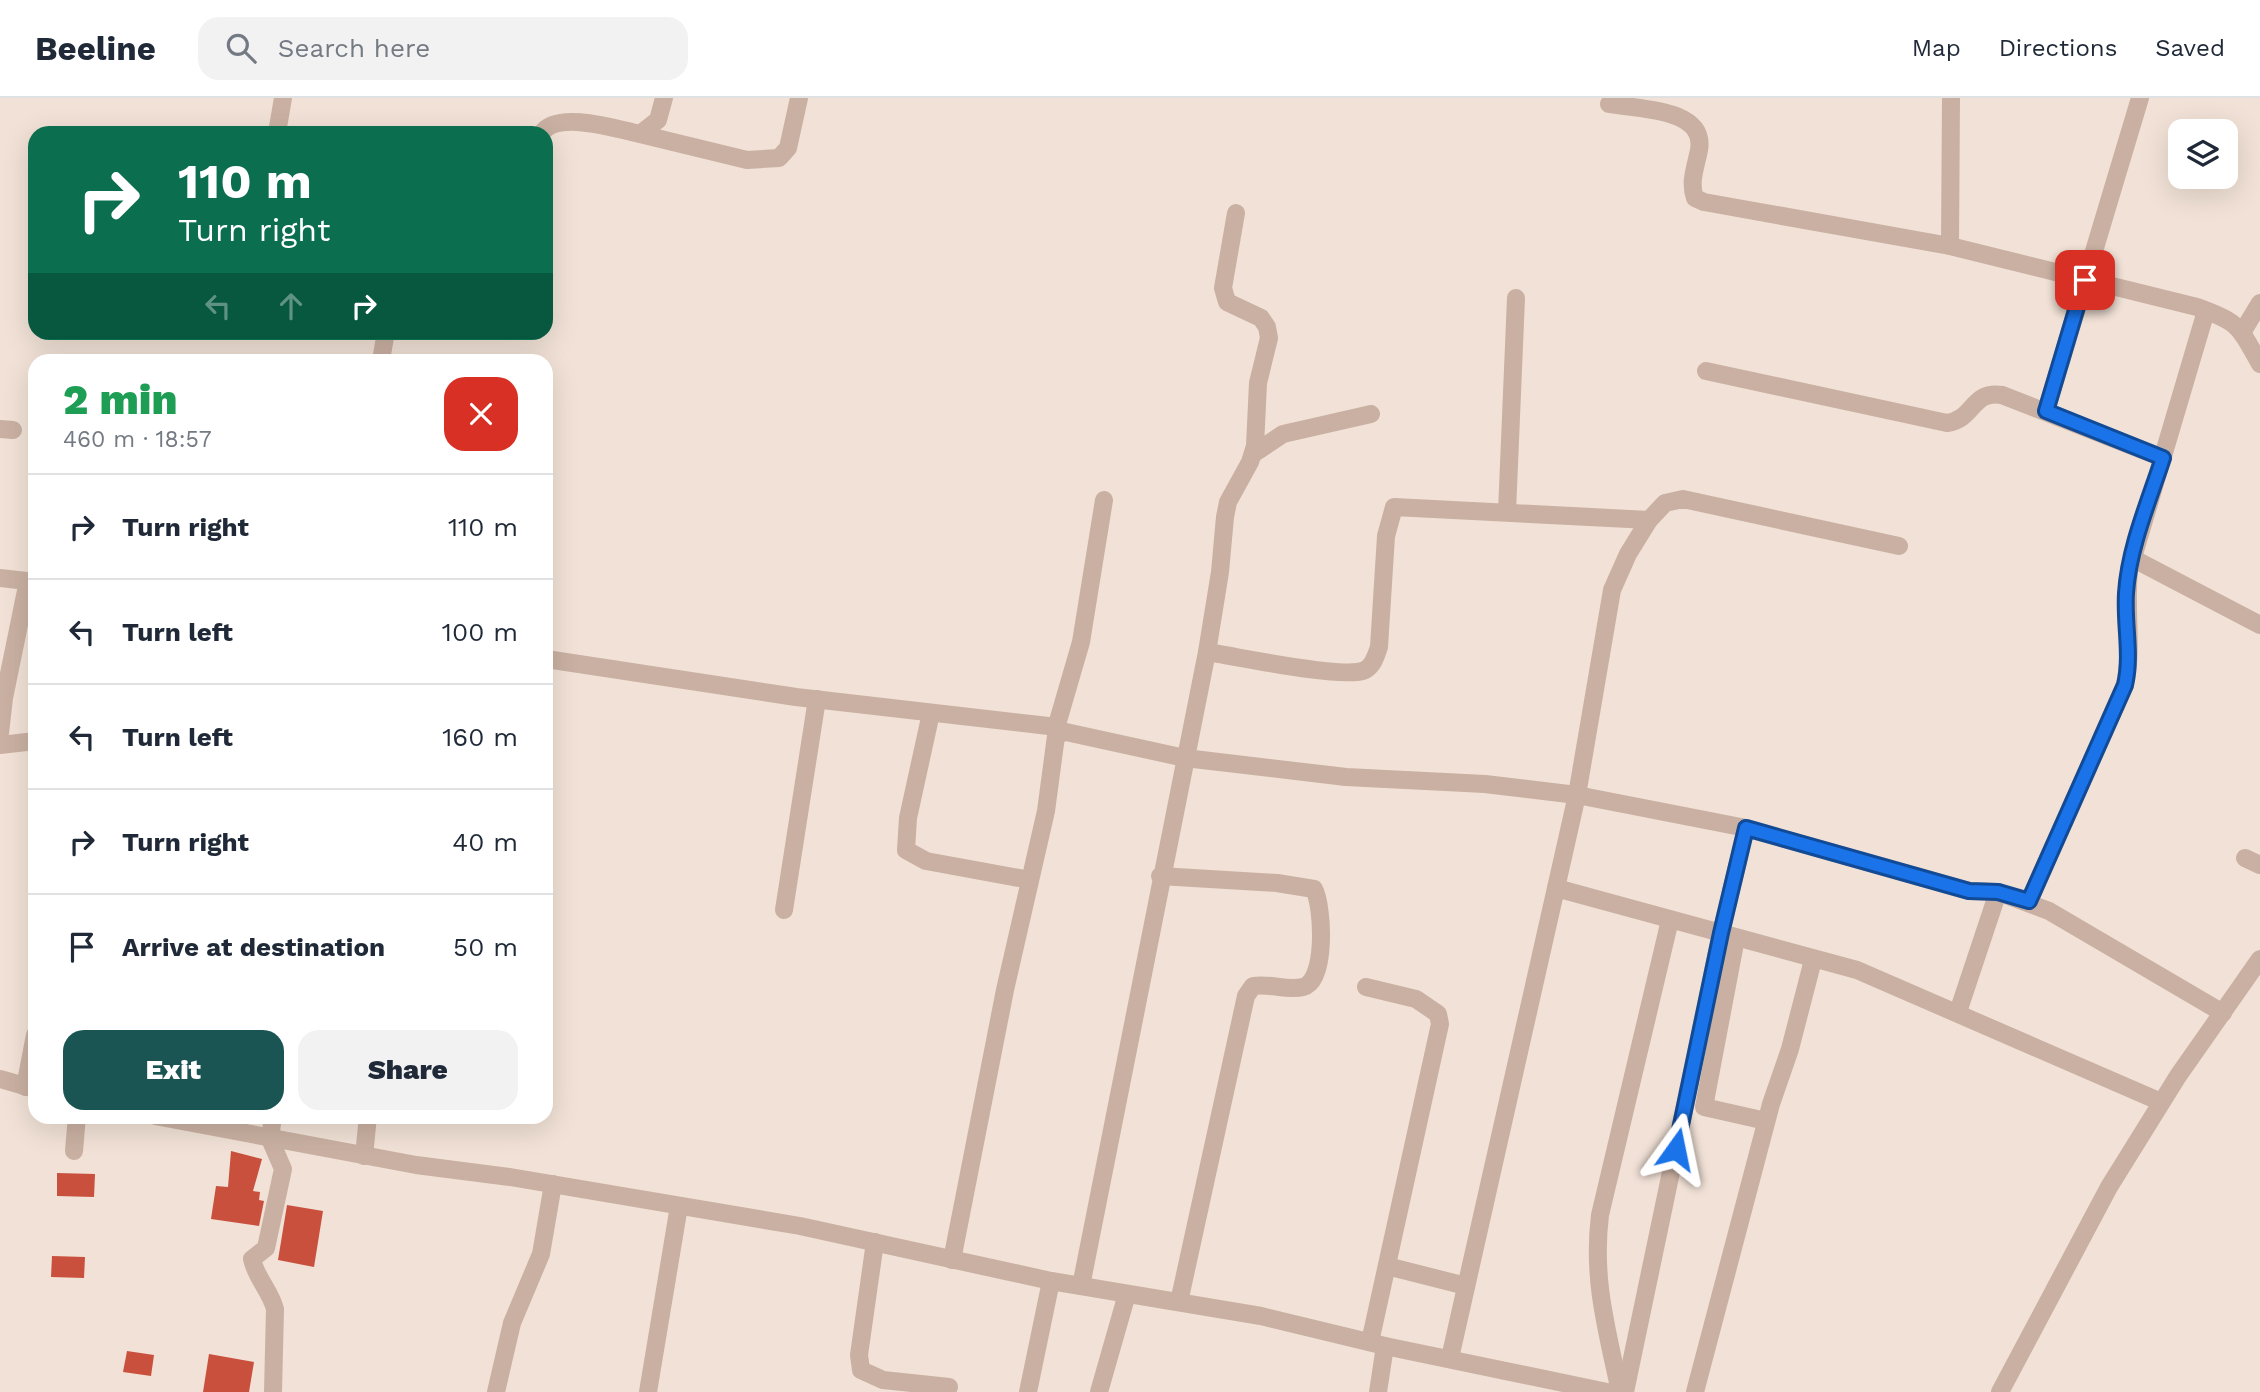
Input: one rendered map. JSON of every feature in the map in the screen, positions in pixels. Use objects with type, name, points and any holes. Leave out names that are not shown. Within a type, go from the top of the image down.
[{"type":"street","points":[[278,126],[284,98]]},
{"type":"street","points":[[640,134],[659,120],[664,98]]},
{"type":"street","points":[[552,126],[569,121],[640,134],[747,160],[779,158],[788,148],[799,98]]},
{"type":"street","points":[[1950,246],[1951,98]]},
{"type":"street","points":[[2046,411],[2140,98]]},
{"type":"street","points":[[1609,104],[1681,118],[1695,126],[1700,136],[1692,189],[1695,198],[1704,202],[1950,246],[2206,311],[2233,321],[2243,331],[2260,364]]},
{"type":"street","points":[[1081,1286],[1160,876],[1207,652],[1228,502],[1253,454],[1258,383],[1269,338],[1267,327],[1261,318],[1227,302],[1223,288],[1236,213]]},
{"type":"street","points":[[1507,512],[1516,298]]},
{"type":"street","points":[[2243,331],[2260,303]]},
{"type":"street","points":[[2029,901],[2125,685],[2130,663],[2126,595],[2132,558],[2206,311]]},
{"type":"street","points":[[1706,371],[1947,423],[1958,421],[1979,398],[1990,393],[2046,411],[2163,458]]},
{"type":"street","points":[[1253,454],[1283,434],[1371,414]]},
{"type":"street","points":[[1450,1358],[1577,795],[1612,590],[1628,554],[1649,520],[1665,503],[1683,499],[1703,501],[1899,546]]},
{"type":"street","points":[[952,1260],[1046,811],[1056,731],[1081,642],[1104,500]]},
{"type":"street","points":[[1207,652],[1338,672],[1365,670],[1373,663],[1379,648],[1385,536],[1394,507],[1649,520]]},
{"type":"street","points":[[2132,558],[2260,625]]},
{"type":"street","points":[[0,578],[28,581]]},
{"type":"street","points":[[0,733],[4,698],[28,594]]},
{"type":"street","points":[[553,660],[1066,732],[1185,758],[1346,777],[1485,784],[1577,795],[1746,828],[1969,891],[1998,892],[2029,901],[2223,1013]]},
{"type":"street","points":[[784,910],[817,699]]},
{"type":"street","points":[[931,713],[908,818],[906,850],[926,861],[1030,880]]},
{"type":"street","points":[[0,745],[28,742]]},
{"type":"street","points":[[1746,828],[1704,1107],[1766,1121]]},
{"type":"street","points":[[1160,876],[1301,886],[1314,890],[1319,898],[1320,920],[1319,969],[1312,981],[1303,987],[1265,984],[1253,986],[1246,996],[1179,1302]]},
{"type":"street","points":[[1556,888],[1887,980],[2161,1102]]},
{"type":"street","points":[[1958,1012],[1998,892]]},
{"type":"street","points":[[1623,1392],[1597,1279],[1595,1254],[1600,1215],[1670,920]]},
{"type":"street","points":[[1623,1392],[1728,935]]},
{"type":"street","points":[[2000,1392],[2082,1232],[2161,1102],[2260,959]]},
{"type":"street","points":[[1695,1392],[1766,1121],[1790,1049],[1813,960]]},
{"type":"street","points":[[1366,987],[1416,999],[1438,1014],[1440,1024],[1387,1266],[1378,1344],[1378,1392]]},
{"type":"street","points":[[0,1079],[28,1087]]},
{"type":"street","points":[[74,1152],[76,1124]]},
{"type":"street","points":[[213,1124],[270,1139],[679,1206],[875,1242],[1051,1281],[1261,1316],[1378,1344],[1607,1392]]},
{"type":"street","points":[[272,1124],[270,1139],[283,1169],[266,1248],[252,1259],[255,1274],[272,1298],[275,1309],[273,1392]]},
{"type":"street","points":[[364,1156],[367,1124]]},
{"type":"street","points":[[496,1392],[512,1323],[541,1254],[553,1184]]},
{"type":"street","points":[[648,1392],[679,1206]]},
{"type":"street","points":[[875,1242],[859,1355],[862,1370],[883,1380],[949,1387]]},
{"type":"street","points":[[1387,1266],[1466,1286]]},
{"type":"street","points":[[1028,1392],[1051,1281]]},
{"type":"street","points":[[1099,1392],[1127,1294]]},
{"type":"building","points":[[231,1151],[262,1159],[253,1191],[260,1192],[259,1200],[264,1201],[259,1226],[211,1219],[216,1186],[228,1187]]},
{"type":"building","points":[[57,1173],[95,1174],[94,1197],[57,1196]]},
{"type":"building","points":[[287,1205],[323,1211],[314,1267],[278,1260]]},
{"type":"building","points":[[52,1256],[85,1257],[84,1278],[51,1277]]},
{"type":"building","points":[[127,1351],[154,1355],[151,1376],[123,1372]]},
{"type":"building","points":[[209,1354],[254,1362],[249,1392],[203,1392]]},
{"type":"route","points":[[1676,1149],[1746,828],[1969,891],[1998,892],[2029,901],[2125,685],[2130,663],[2126,595],[2129,571],[2163,458],[2046,411],[2085,280]]}]
